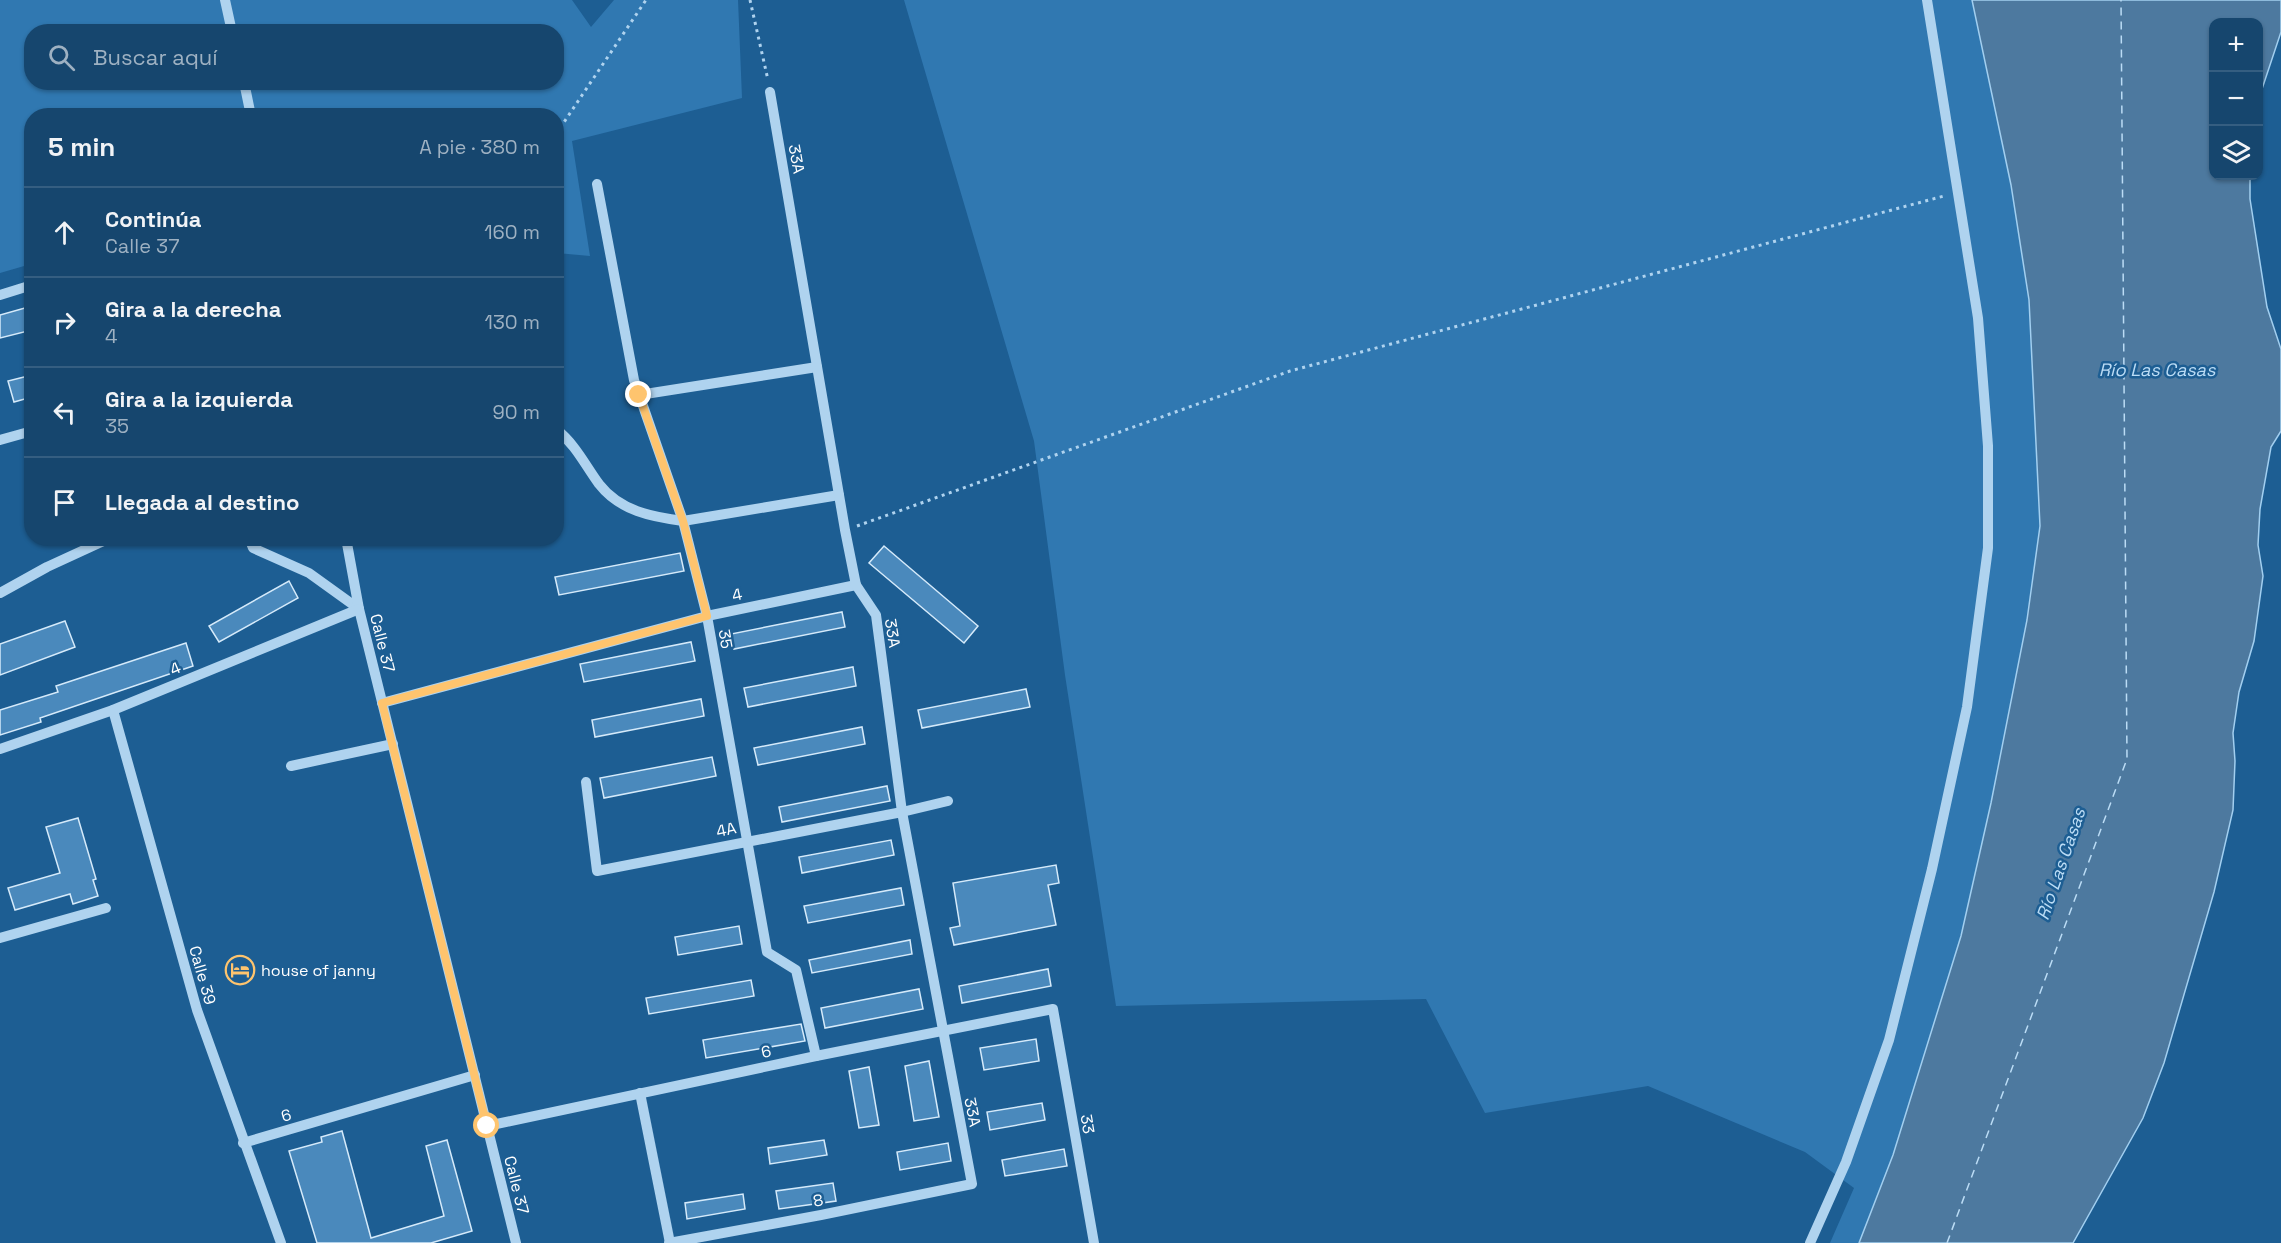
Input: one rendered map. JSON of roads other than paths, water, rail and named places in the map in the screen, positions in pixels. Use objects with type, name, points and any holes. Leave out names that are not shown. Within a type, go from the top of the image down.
[{"type":"street","points":[[225,0],[230,24]]},
{"type":"street","points":[[1810,1243],[1846,1162],[1889,1040],[1932,869],[1967,707],[1988,548],[1988,446],[1978,318],[1927,0]]},
{"type":"street","points":[[246,90],[249,108]]},
{"type":"street","name":"33A","points":[[770,92],[856,585],[876,615],[902,812],[972,1184]]},
{"type":"street","name":"35","points":[[597,184],[634,380],[683,521],[707,616],[767,952],[796,970],[816,1056]]},
{"type":"street","points":[[0,295],[24,288]]},
{"type":"street","points":[[639,395],[817,367]]},
{"type":"street","points":[[0,440],[24,433]]},
{"type":"street","points":[[564,436],[575,446],[599,484],[616,501],[642,513],[683,521],[839,495]]},
{"type":"street","points":[[0,593],[47,567],[93,546]]},
{"type":"street","points":[[252,546],[309,573],[359,609]]},
{"type":"street","name":"Calle 37","points":[[347,546],[359,609],[516,1243]]},
{"type":"street","name":"4","points":[[382,703],[707,616],[856,585]]},
{"type":"street","name":"4","points":[[0,749],[113,710],[359,609]]},
{"type":"street","name":"Calle 39","points":[[113,710],[196,1010],[281,1243]]},
{"type":"street","points":[[291,766],[393,744]]},
{"type":"street","name":"4A","points":[[585,782],[597,871],[948,801]]},
{"type":"street","points":[[0,938],[106,908]]},
{"type":"street","name":"6","points":[[487,1126],[942,1030],[1053,1010]]},
{"type":"street","name":"33","points":[[1053,1010],[1094,1243]]},
{"type":"street","name":"6","points":[[243,1143],[475,1075]]},
{"type":"street","points":[[640,1094],[670,1243]]},
{"type":"street","name":"8","points":[[670,1243],[972,1184]]},
{"type":"water","name":"Río Las Casas","points":[[1972,0],[2281,0],[2281,32],[2263,86],[2263,18],[2209,18],[2209,180],[2250,180],[2250,199],[2267,307],[2281,349],[2281,431],[2271,447],[2260,509],[2258,545],[2263,576],[2254,641],[2239,692],[2233,733],[2235,761],[2233,810],[2214,892],[2164,1063],[2143,1118],[2073,1243],[1859,1243],[1893,1155],[1961,936],[1991,803],[2027,620],[2040,526],[2029,300],[2011,185]]},
{"type":"place","name":"house of janny","points":[[240,970]]}]
